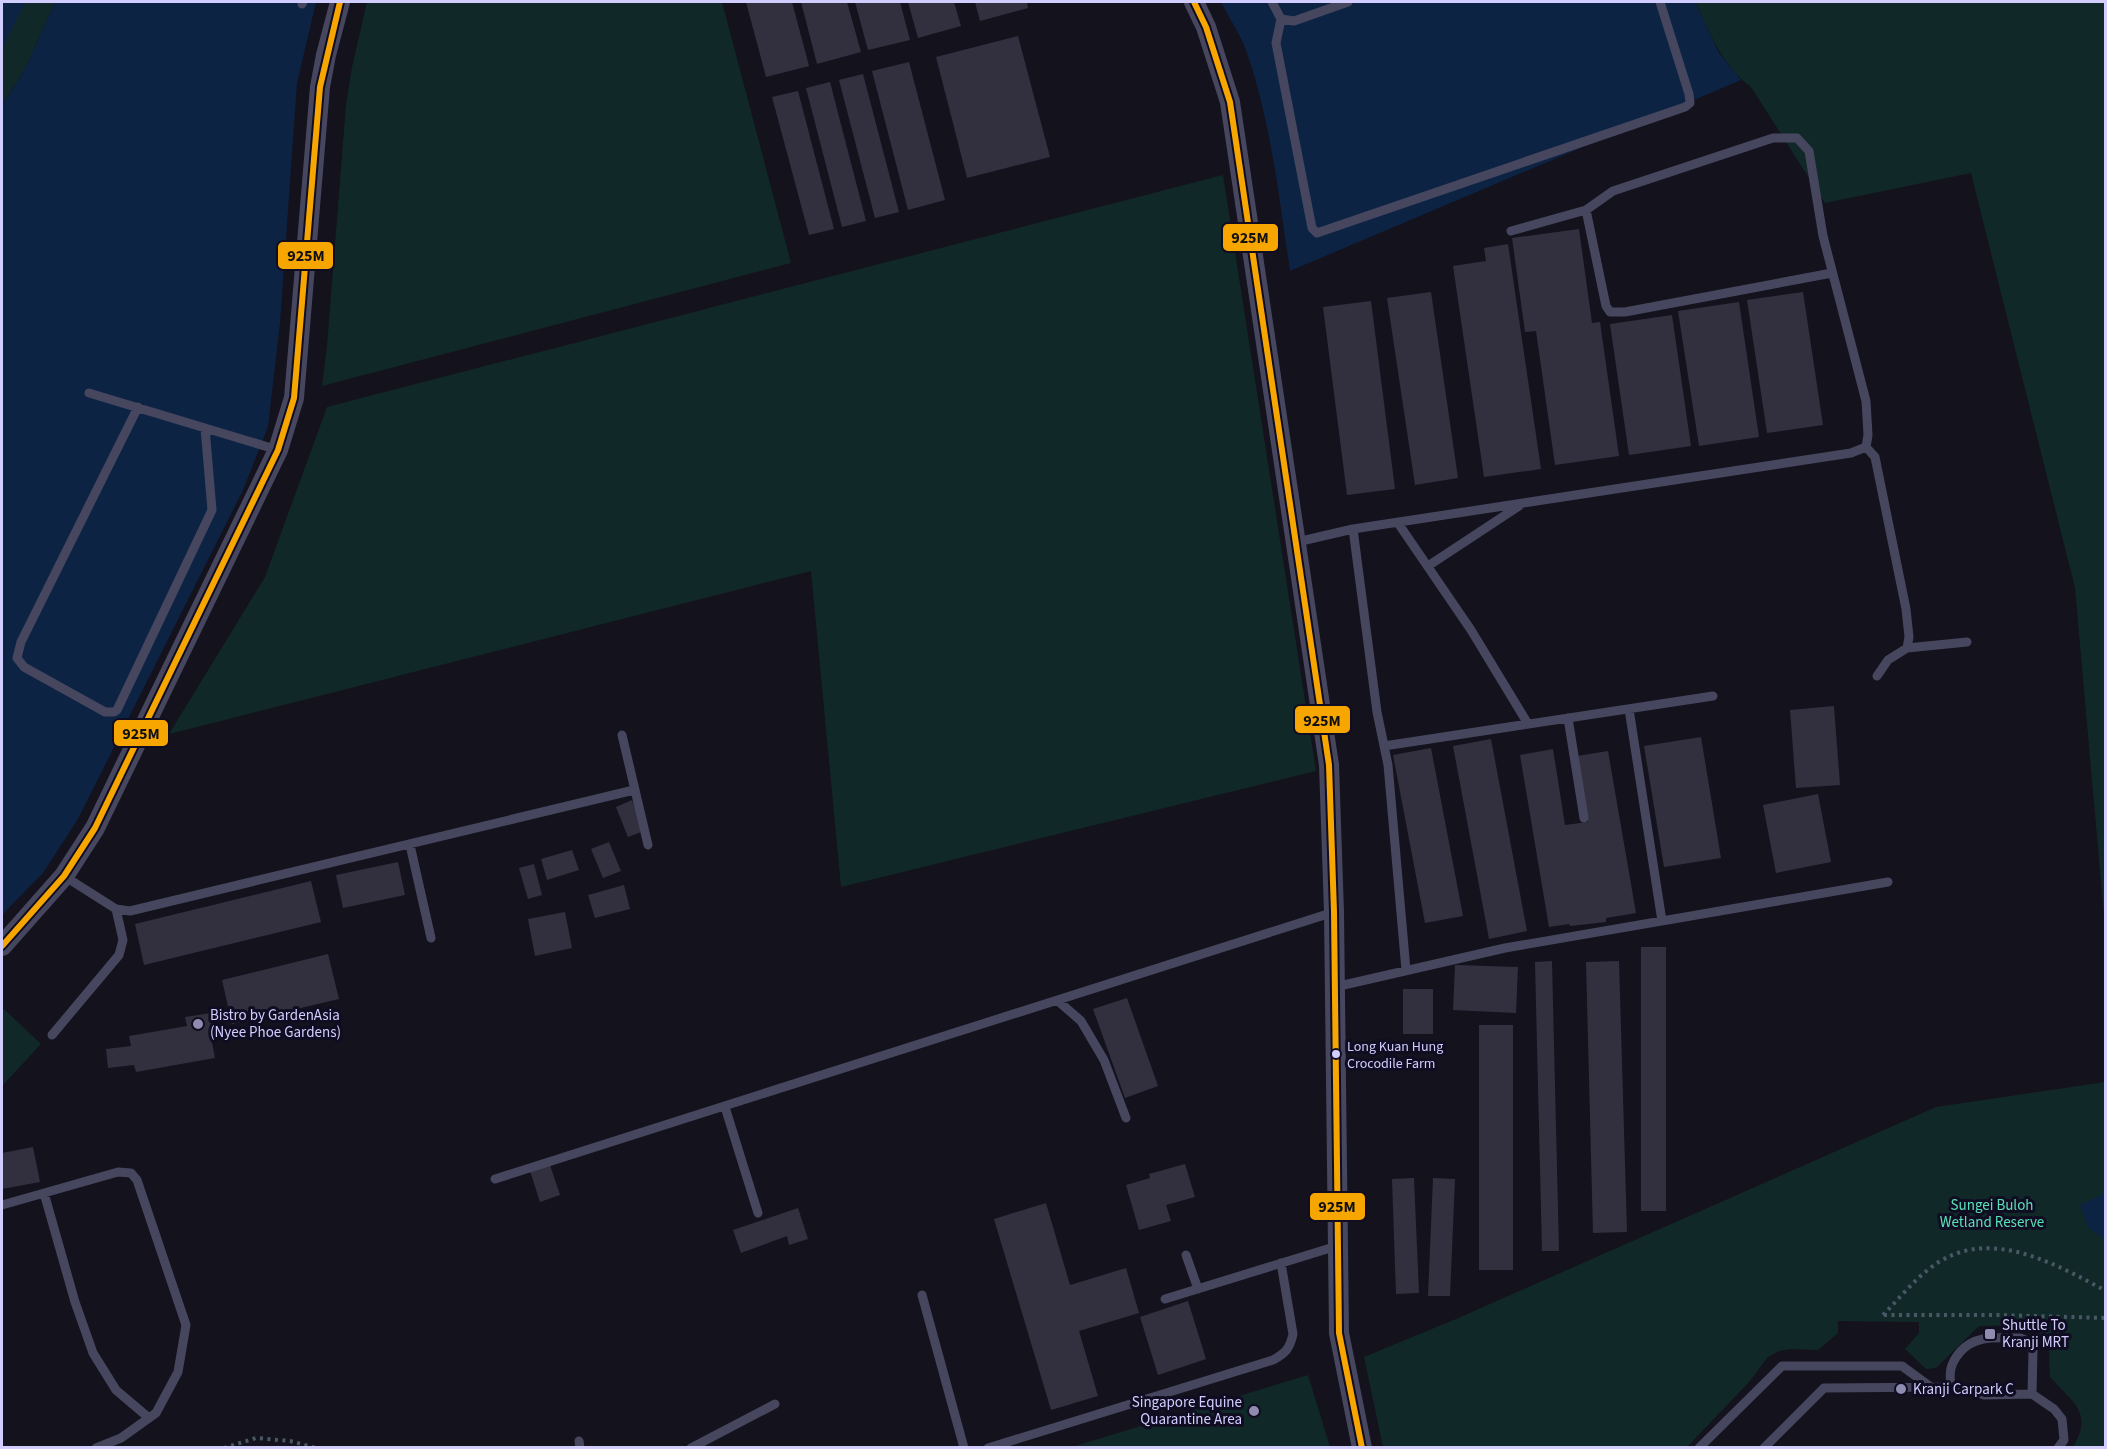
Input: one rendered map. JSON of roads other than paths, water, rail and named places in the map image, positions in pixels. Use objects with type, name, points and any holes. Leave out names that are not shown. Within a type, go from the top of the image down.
[{"type":"street","points":[[2,946],[63,876],[95,828],[278,450],[294,398],[320,87],[340,2]]},
{"type":"street","points":[[1194,2],[1206,27],[1230,102],[1329,765],[1334,912],[1339,1333],[1362,1448]]},
{"type":"lane","points":[[1272,2],[1281,19],[1276,43],[1312,228],[1317,233],[1685,107],[1690,103],[1689,94],[1660,2]]},
{"type":"lane","points":[[1281,19],[1294,21],[1348,2]]},
{"type":"lane","points":[[1511,231],[1586,210],[1613,192],[1773,138],[1797,138],[1809,151],[1823,236],[1866,401],[1868,435],[1866,447]]},
{"type":"lane","points":[[1586,210],[1606,306],[1610,312],[1625,312],[1832,273]]},
{"type":"lane","points":[[89,393],[278,450]]},
{"type":"lane","points":[[138,407],[21,642],[17,658],[24,667],[105,712],[117,710],[212,510],[205,428]]},
{"type":"lane","points":[[1297,542],[1353,529],[1851,453],[1866,447]]},
{"type":"lane","points":[[1866,447],[1875,457],[1906,609],[1909,637],[1907,648]]},
{"type":"lane","points":[[1428,566],[1521,504]]},
{"type":"lane","points":[[1398,522],[1472,630],[1528,724]]},
{"type":"lane","points":[[1353,529],[1377,712],[1388,765],[1406,970]]},
{"type":"lane","points":[[1877,676],[1888,660],[1907,648],[1967,642]]},
{"type":"lane","points":[[1384,746],[1713,696]]},
{"type":"lane","points":[[1629,709],[1662,921]]},
{"type":"lane","points":[[1568,718],[1584,818]]},
{"type":"lane","points":[[622,735],[648,844]]},
{"type":"lane","points":[[63,876],[116,909],[130,911],[634,790]]},
{"type":"lane","points":[[410,844],[430,938]]},
{"type":"lane","points":[[1335,987],[1505,948],[1888,882]]},
{"type":"lane","points":[[52,1035],[120,955],[123,940],[116,909]]},
{"type":"lane","points":[[495,1179],[1334,912]]},
{"type":"lane","points":[[1058,1001],[1081,1021],[1104,1060],[1126,1118]]},
{"type":"lane","points":[[725,1107],[758,1213]]},
{"type":"lane","points":[[2,1205],[118,1172],[131,1173],[137,1180],[186,1325],[178,1372],[156,1413],[121,1438],[96,1448]]},
{"type":"lane","points":[[44,1192],[75,1302],[93,1353],[116,1390],[149,1418]]},
{"type":"lane","points":[[1165,1299],[1338,1246]]},
{"type":"lane","points":[[1186,1255],[1198,1289]]},
{"type":"lane","points":[[988,1448],[1273,1360],[1284,1354],[1291,1345],[1293,1334],[1281,1263]]},
{"type":"lane","points":[[922,1295],[964,1448]]},
{"type":"lane","points":[[1952,1387],[1949,1370],[1953,1360],[1972,1341],[1982,1338],[2020,1338],[2025,1340],[2033,1350],[2032,1394]]},
{"type":"lane","points":[[1700,1448],[1782,1366],[1902,1366],[1932,1388]]},
{"type":"lane","points":[[1764,1448],[1824,1388],[1952,1387],[1960,1387],[1984,1395],[2032,1394],[2054,1409],[2062,1419],[2064,1435],[2058,1448]]},
{"type":"lane","points":[[691,1448],[775,1404]]},
{"type":"water","points":[[2,2],[25,2],[2,50]]},
{"type":"water","points":[[55,2],[316,2],[297,83],[280,323],[268,427],[243,490],[78,819],[43,873],[2,915],[2,106],[26,67]]},
{"type":"water","points":[[1221,2],[1695,2],[1719,53],[1741,80],[1290,271],[1262,104],[1246,50]]},
{"type":"water","points":[[2105,1193],[2105,1240],[2088,1227],[2080,1205]]},
{"type":"place","name":"Bistro by GardenAsia (Nyee Phoe Gardens)","points":[[198,1024]]},
{"type":"place","name":"Long Kuan Hung Crocodile Farm","points":[[1336,1054]]},
{"type":"place","name":"Shuttle To Kranji MRT","points":[[1990,1334]]},
{"type":"place","name":"Kranji Carpark C","points":[[1901,1389]]},
{"type":"place","name":"Singapore Equine Quarantine Area","points":[[1254,1411]]},
{"type":"park label","name":"Sungei Buloh Wetland Reserve","points":[[1992,1214]]}]
